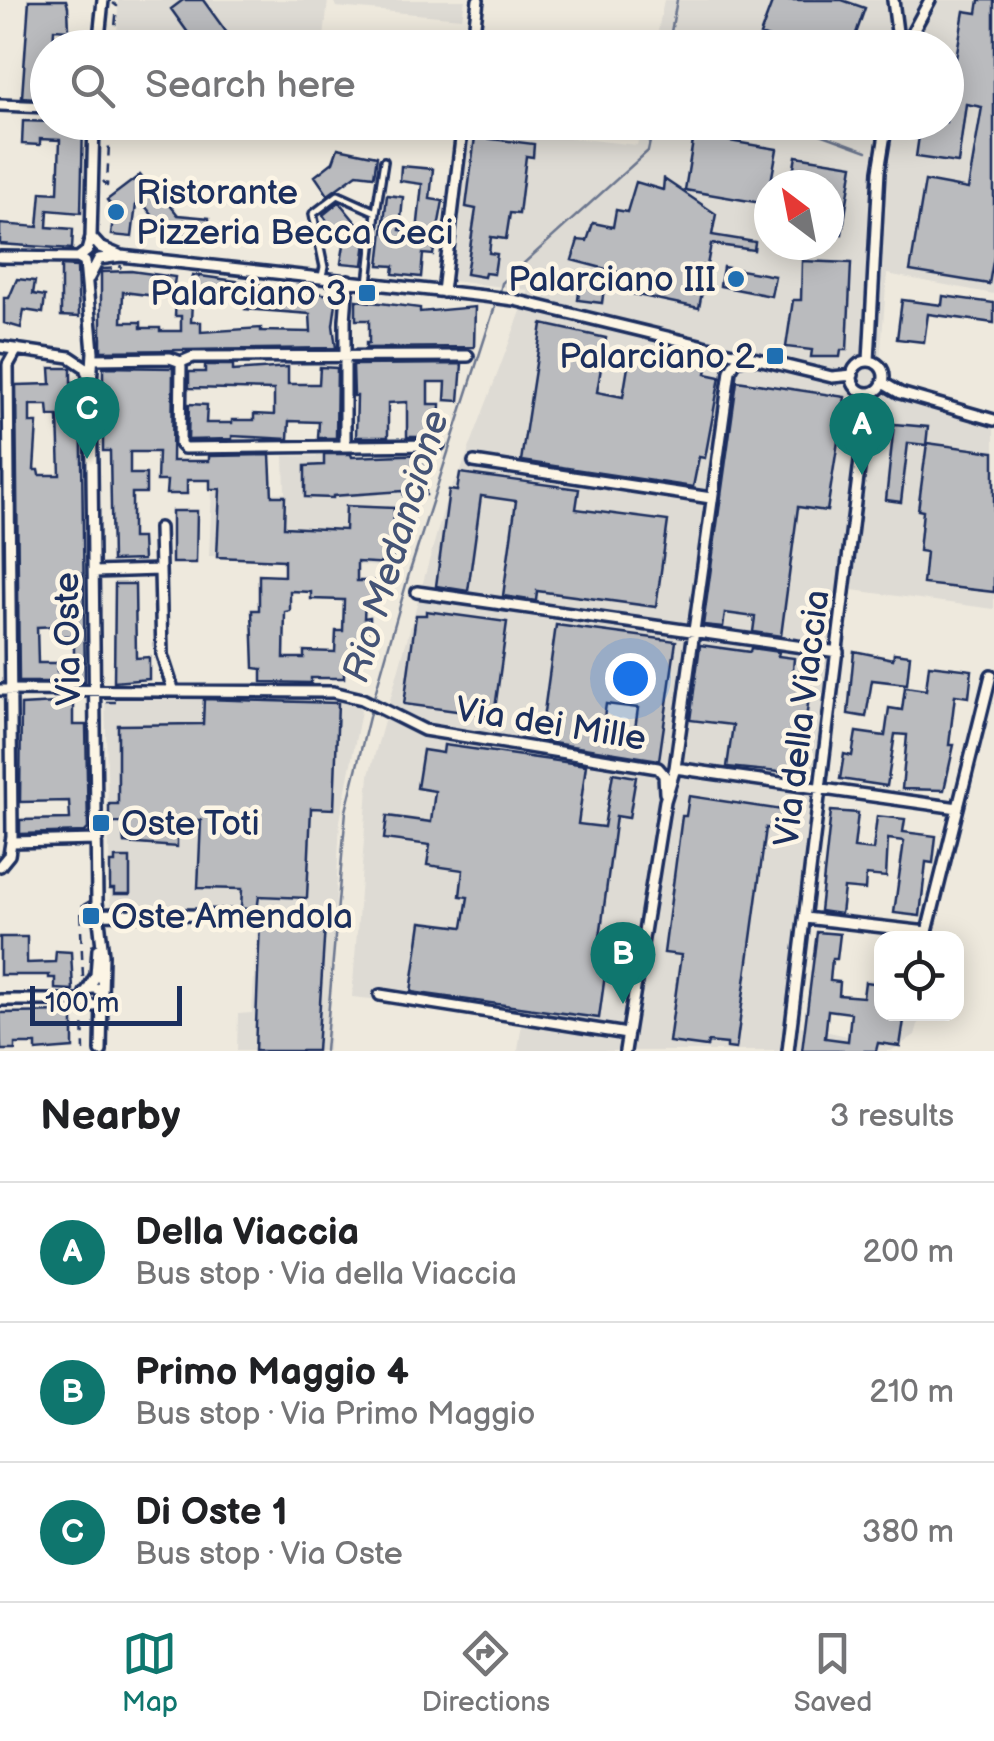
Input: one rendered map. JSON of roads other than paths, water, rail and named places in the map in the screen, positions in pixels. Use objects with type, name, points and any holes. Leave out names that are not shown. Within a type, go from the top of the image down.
[{"type":"street","points":[[103,30],[106,0]]},
{"type":"street","points":[[474,30],[478,0]]},
{"type":"street","points":[[893,0],[899,30]]},
{"type":"street","points":[[912,30],[930,0]]},
{"type":"street","points":[[0,105],[30,106]]},
{"type":"street","points":[[0,257],[78,258],[87,251],[92,237],[94,140]]},
{"type":"street","points":[[443,292],[461,140]]},
{"type":"street","points":[[869,362],[878,171],[884,140]]},
{"type":"street","points":[[92,237],[100,247],[122,256],[514,300],[832,377],[853,376]]},
{"type":"street","name":"Via Oste","points":[[89,278],[98,259],[122,256]]},
{"type":"street","name":"Via Oste","points":[[78,258],[85,262],[89,278],[93,359],[90,385],[98,914],[103,955],[101,1051]]},
{"type":"street","points":[[345,446],[348,280]]},
{"type":"street","points":[[70,357],[86,350],[90,337]]},
{"type":"street","points":[[1,346],[70,357],[84,367],[90,385]]},
{"type":"street","points":[[0,866],[9,855],[12,842],[6,690],[8,366],[17,349]]},
{"type":"street","points":[[712,349],[725,359],[730,371]]},
{"type":"street","points":[[93,359],[170,358],[181,362],[193,357],[468,356]]},
{"type":"street","points":[[625,1051],[665,801],[675,768],[730,371],[736,362],[751,358]]},
{"type":"street","points":[[181,362],[180,444],[187,448],[440,445]]},
{"type":"street","points":[[869,362],[882,369],[882,384],[874,392],[859,390],[853,376],[856,367],[869,362]]},
{"type":"street","points":[[882,384],[900,394],[994,420]]},
{"type":"street","name":"Via della Viaccia","points":[[788,1051],[864,428],[874,392]]},
{"type":"street","points":[[474,462],[711,498]]},
{"type":"street","points":[[6,690],[174,689],[162,655],[160,528]]},
{"type":"street","points":[[94,572],[160,570]]},
{"type":"street","points":[[417,592],[838,652]]},
{"type":"street","points":[[804,918],[927,932],[991,675]]},
{"type":"street","name":"Via dei Mille","points":[[174,689],[319,692],[362,699],[424,730],[658,768],[664,774],[665,801]]},
{"type":"street","name":"Via dei Mille","points":[[675,768],[958,808]]},
{"type":"street","points":[[12,842],[97,840]]},
{"type":"street","points":[[98,914],[251,916]]},
{"type":"street","name":"Via Oste","points":[[84,1000],[96,976],[100,942]]},
{"type":"street","points":[[0,1000],[84,1000],[93,1006],[102,997],[96,988],[88,989]]},
{"type":"street","points":[[380,996],[627,1034]]},
{"type":"lane","points":[[368,283],[384,162]]},
{"type":"lane","points":[[321,279],[324,267],[312,214],[338,196],[376,212]]},
{"type":"waterway","name":"Rio Medancione","points":[[671,30],[677,0]]},
{"type":"waterway","name":"Rio Medancione","points":[[499,296],[502,283],[648,151],[650,140]]},
{"type":"waterway","points":[[837,140],[867,151]]},
{"type":"waterway","name":"Rio Medancione","points":[[373,701],[409,574],[496,303]]},
{"type":"waterway","name":"Rio Medancione","points":[[325,1051],[346,811],[371,709]]},
{"type":"place","name":"Ristorante Pizzeria Becca Ceci","points":[[116,212]]},
{"type":"place","name":"Palarciano III","points":[[736,279]]},
{"type":"place","name":"Palarciano 3","points":[[367,293]]},
{"type":"place","name":"Palarciano 2","points":[[775,356]]},
{"type":"place","name":"Di Oste 1","points":[[87,459]]},
{"type":"place","name":"Della Viaccia","points":[[862,475]]},
{"type":"place","name":"Oste Toti","points":[[101,823]]},
{"type":"place","name":"Oste Amendola","points":[[91,916]]},
{"type":"place","name":"Primo Maggio 4","points":[[623,1004]]}]
